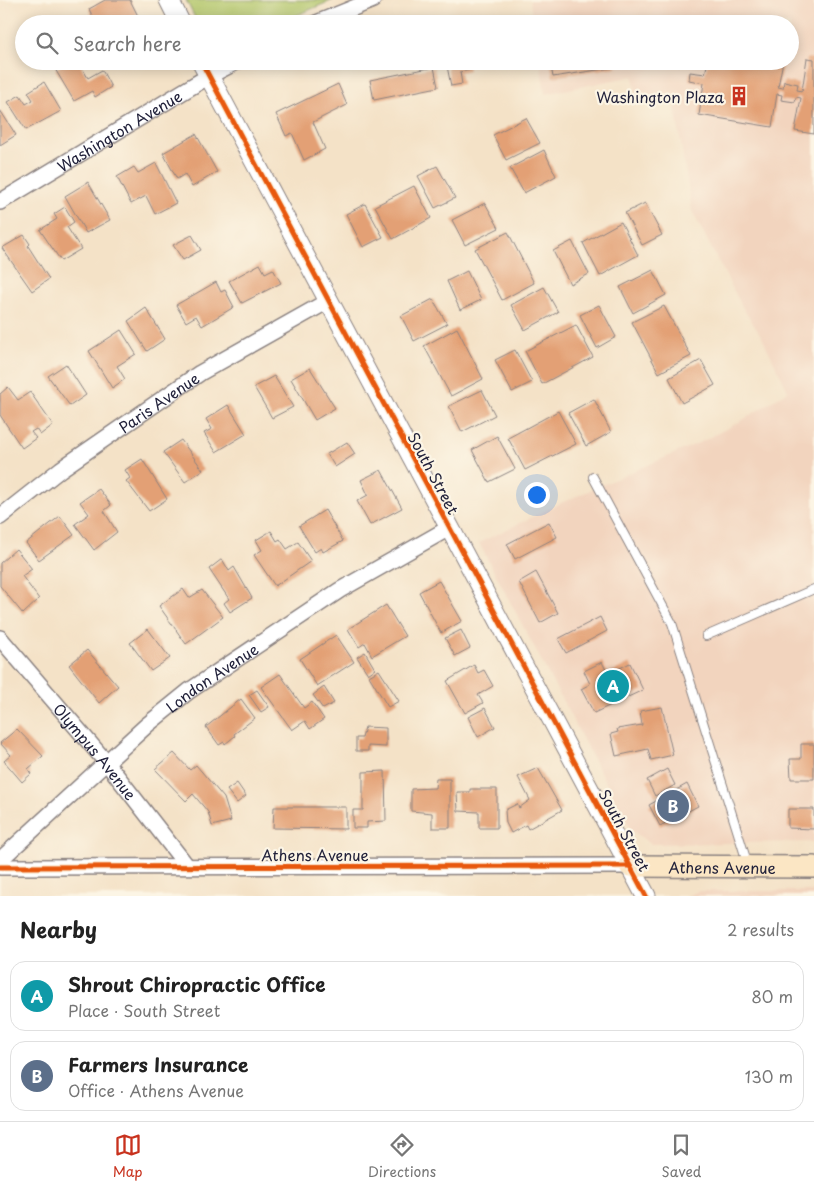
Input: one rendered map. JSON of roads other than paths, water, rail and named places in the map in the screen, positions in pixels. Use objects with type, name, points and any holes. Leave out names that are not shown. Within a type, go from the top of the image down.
[{"type":"main road","name":"Athens Avenue","points":[[630,866],[814,866]]},
{"type":"street","points":[[169,0],[176,15]]},
{"type":"street","points":[[336,15],[373,0]]},
{"type":"street","name":"Washington Avenue","points":[[0,202],[203,70]]},
{"type":"street","name":"South Street","points":[[206,70],[646,896]]},
{"type":"street","name":"Paris Avenue","points":[[0,517],[61,469],[200,374],[328,301]]},
{"type":"street","name":"London Avenue","points":[[0,860],[147,725],[242,654],[340,590],[450,528]]},
{"type":"street","name":"Olympus Avenue","points":[[0,638],[106,762],[186,866]]},
{"type":"street","name":"Athens Avenue","points":[[0,867],[630,866]]},
{"type":"lane","points":[[593,477],[672,623],[749,867]]},
{"type":"lane","points":[[706,636],[814,589]]},
{"type":"place","name":"Washington Plaza","points":[[739,96]]},
{"type":"place","name":"Shrout Chiropractic Office","points":[[613,686]]},
{"type":"place","name":"Farmers Insurance","points":[[673,806]]}]
